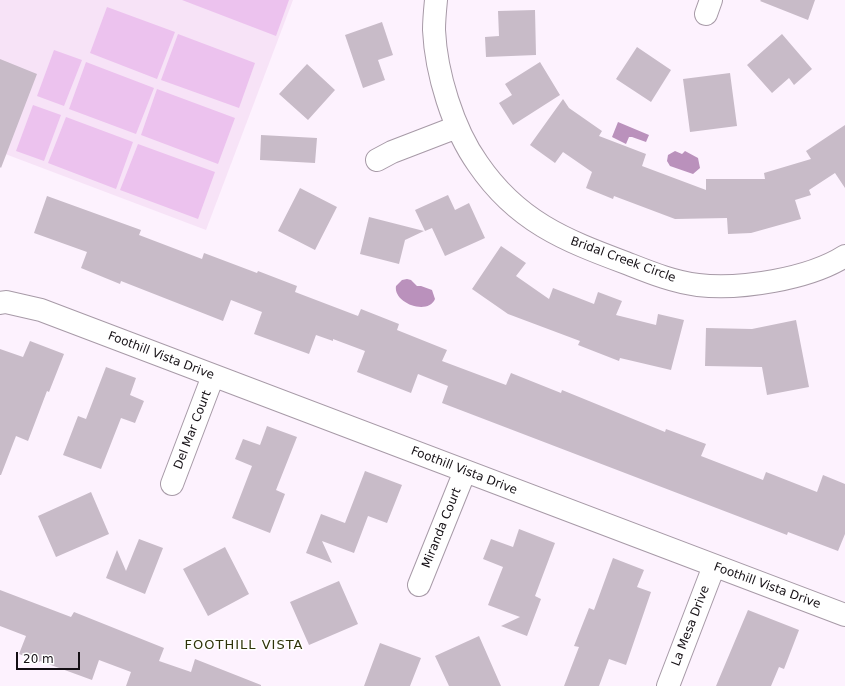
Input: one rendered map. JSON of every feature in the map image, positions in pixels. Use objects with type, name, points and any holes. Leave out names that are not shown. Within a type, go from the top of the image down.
[{"type":"street","name":"Bridal Creek Circle","points":[[436,0],[434,30],[444,90],[457,126],[477,164],[503,195],[534,222],[575,244],[664,278],[699,285],[752,285],[805,273],[845,256]]},
{"type":"street","points":[[377,160],[392,152],[457,126]]},
{"type":"street","name":"Foothill Vista Drive","points":[[0,303],[6,302],[41,310],[845,615]]},
{"type":"street","name":"Del Mar Court","points":[[172,484],[213,376]]},
{"type":"street","name":"Miranda Court","points":[[419,585],[465,471]]},
{"type":"street","name":"La Mesa Drive","points":[[668,686],[714,566]]},
{"type":"shaded area","points":[[0,0],[293,0],[206,230],[0,152]]},
{"type":"shaded area","points":[[182,0],[289,0],[276,36]]},
{"type":"shaded area","points":[[107,7],[175,32],[157,79],[90,53]]},
{"type":"shaded area","points":[[178,34],[255,63],[239,108],[161,80]]},
{"type":"shaded area","points":[[54,50],[82,60],[64,106],[37,96]]},
{"type":"shaded area","points":[[86,62],[154,88],[136,134],[69,109]]},
{"type":"shaded area","points":[[157,89],[235,118],[218,164],[141,135]]},
{"type":"shaded area","points":[[33,105],[61,115],[44,161],[16,151]]},
{"type":"shaded area","points":[[66,117],[133,142],[116,189],[48,163]]},
{"type":"shaded area","points":[[618,122],[649,135],[646,142],[629,137],[626,144],[612,137]]},
{"type":"shaded area","points":[[138,144],[215,172],[198,219],[120,190]]},
{"type":"shaded area","points":[[675,151],[682,154],[685,151],[698,158],[700,168],[693,174],[670,166],[667,161],[668,155]]},
{"type":"shaded area","points":[[402,280],[411,280],[417,286],[432,290],[435,299],[431,304],[426,307],[419,307],[405,302],[400,298],[396,286]]},
{"type":"building","points":[[815,0],[808,20],[760,1]]},
{"type":"building","points":[[535,10],[536,55],[486,57],[485,37],[499,36],[498,11]]},
{"type":"building","points":[[382,22],[393,55],[378,60],[385,80],[363,88],[345,35]]},
{"type":"building","points":[[782,34],[812,69],[794,85],[789,78],[772,93],[747,65]]},
{"type":"building","points":[[637,47],[671,70],[651,102],[616,79]]},
{"type":"building","points":[[0,59],[37,74],[1,168],[0,167]]},
{"type":"building","points":[[540,62],[560,95],[513,125],[499,103],[512,95],[505,84]]},
{"type":"building","points":[[307,64],[335,90],[308,120],[279,94]]},
{"type":"building","points":[[730,73],[737,126],[690,132],[683,79]]},
{"type":"building","points":[[563,99],[569,108],[602,131],[599,136],[646,154],[642,166],[706,190],[706,179],[765,179],[764,173],[811,159],[806,151],[845,125],[845,188],[835,173],[809,190],[811,195],[795,200],[801,219],[751,233],[728,234],[727,218],[675,219],[614,196],[613,199],[586,188],[592,172],[563,152],[555,163],[530,145]]},
{"type":"building","points":[[261,135],[317,138],[315,163],[260,160]]},
{"type":"building","points":[[300,188],[337,207],[315,250],[278,231]]},
{"type":"building","points":[[448,195],[455,210],[469,203],[485,238],[445,256],[432,228],[425,231],[415,210]]},
{"type":"building","points":[[47,196],[141,230],[139,235],[202,259],[204,253],[297,286],[295,292],[358,316],[361,309],[399,324],[397,330],[447,350],[442,361],[506,385],[511,373],[561,393],[562,390],[665,432],[666,429],[706,444],[701,456],[763,480],[766,472],[817,492],[823,475],[845,484],[845,534],[838,551],[788,532],[787,535],[442,403],[448,386],[418,374],[411,393],[357,372],[365,351],[333,339],[333,341],[316,335],[309,354],[254,334],[262,312],[231,300],[223,321],[121,281],[120,284],[81,268],[87,252],[34,233]]},
{"type":"building","points":[[369,217],[424,231],[405,240],[399,264],[360,254]]},
{"type":"building","points":[[501,246],[526,263],[516,276],[549,299],[553,288],[594,304],[598,292],[622,301],[616,315],[656,325],[658,314],[684,320],[671,370],[620,358],[619,361],[578,345],[580,341],[508,314],[472,289]]},
{"type":"building","points":[[796,320],[809,387],[767,395],[762,367],[705,366],[706,328],[752,329]]},
{"type":"building","points":[[30,341],[64,354],[49,392],[47,391],[28,441],[16,436],[0,475],[0,349],[23,357]]},
{"type":"building","points":[[106,367],[136,378],[130,395],[144,401],[135,423],[121,418],[101,469],[63,455],[78,416],[86,419]]},
{"type":"building","points":[[267,426],[297,437],[276,490],[285,494],[270,533],[232,518],[252,466],[235,459],[243,439],[260,445]]},
{"type":"building","points":[[365,471],[402,485],[387,523],[368,516],[354,553],[322,541],[332,563],[306,553],[321,514],[345,523]]},
{"type":"building","points":[[91,492],[109,534],[56,557],[38,516]]},
{"type":"building","points":[[519,529],[555,543],[535,596],[541,599],[527,636],[501,626],[520,617],[488,605],[503,567],[483,559],[491,539],[513,547]]},
{"type":"building","points":[[139,539],[163,548],[145,594],[106,578],[117,550],[126,571]]},
{"type":"building","points":[[225,547],[249,594],[208,616],[183,569]]},
{"type":"building","points":[[613,558],[644,570],[637,587],[651,592],[626,665],[609,659],[599,686],[564,686],[579,647],[574,646],[589,608],[594,610]]},
{"type":"building","points":[[339,581],[358,624],[309,645],[290,602]]},
{"type":"building","points":[[0,590],[71,617],[74,612],[164,648],[159,661],[191,672],[195,659],[261,686],[126,686],[131,672],[99,660],[92,680],[40,662],[19,654],[26,636],[0,626]]},
{"type":"building","points":[[748,610],[799,630],[784,669],[779,667],[771,686],[716,686]]},
{"type":"building","points":[[479,636],[501,686],[449,686],[435,656]]},
{"type":"building","points":[[380,643],[421,658],[410,686],[364,686]]},
{"type":"district","name":"FOOTHILL VISTA","points":[[244,646]]}]
